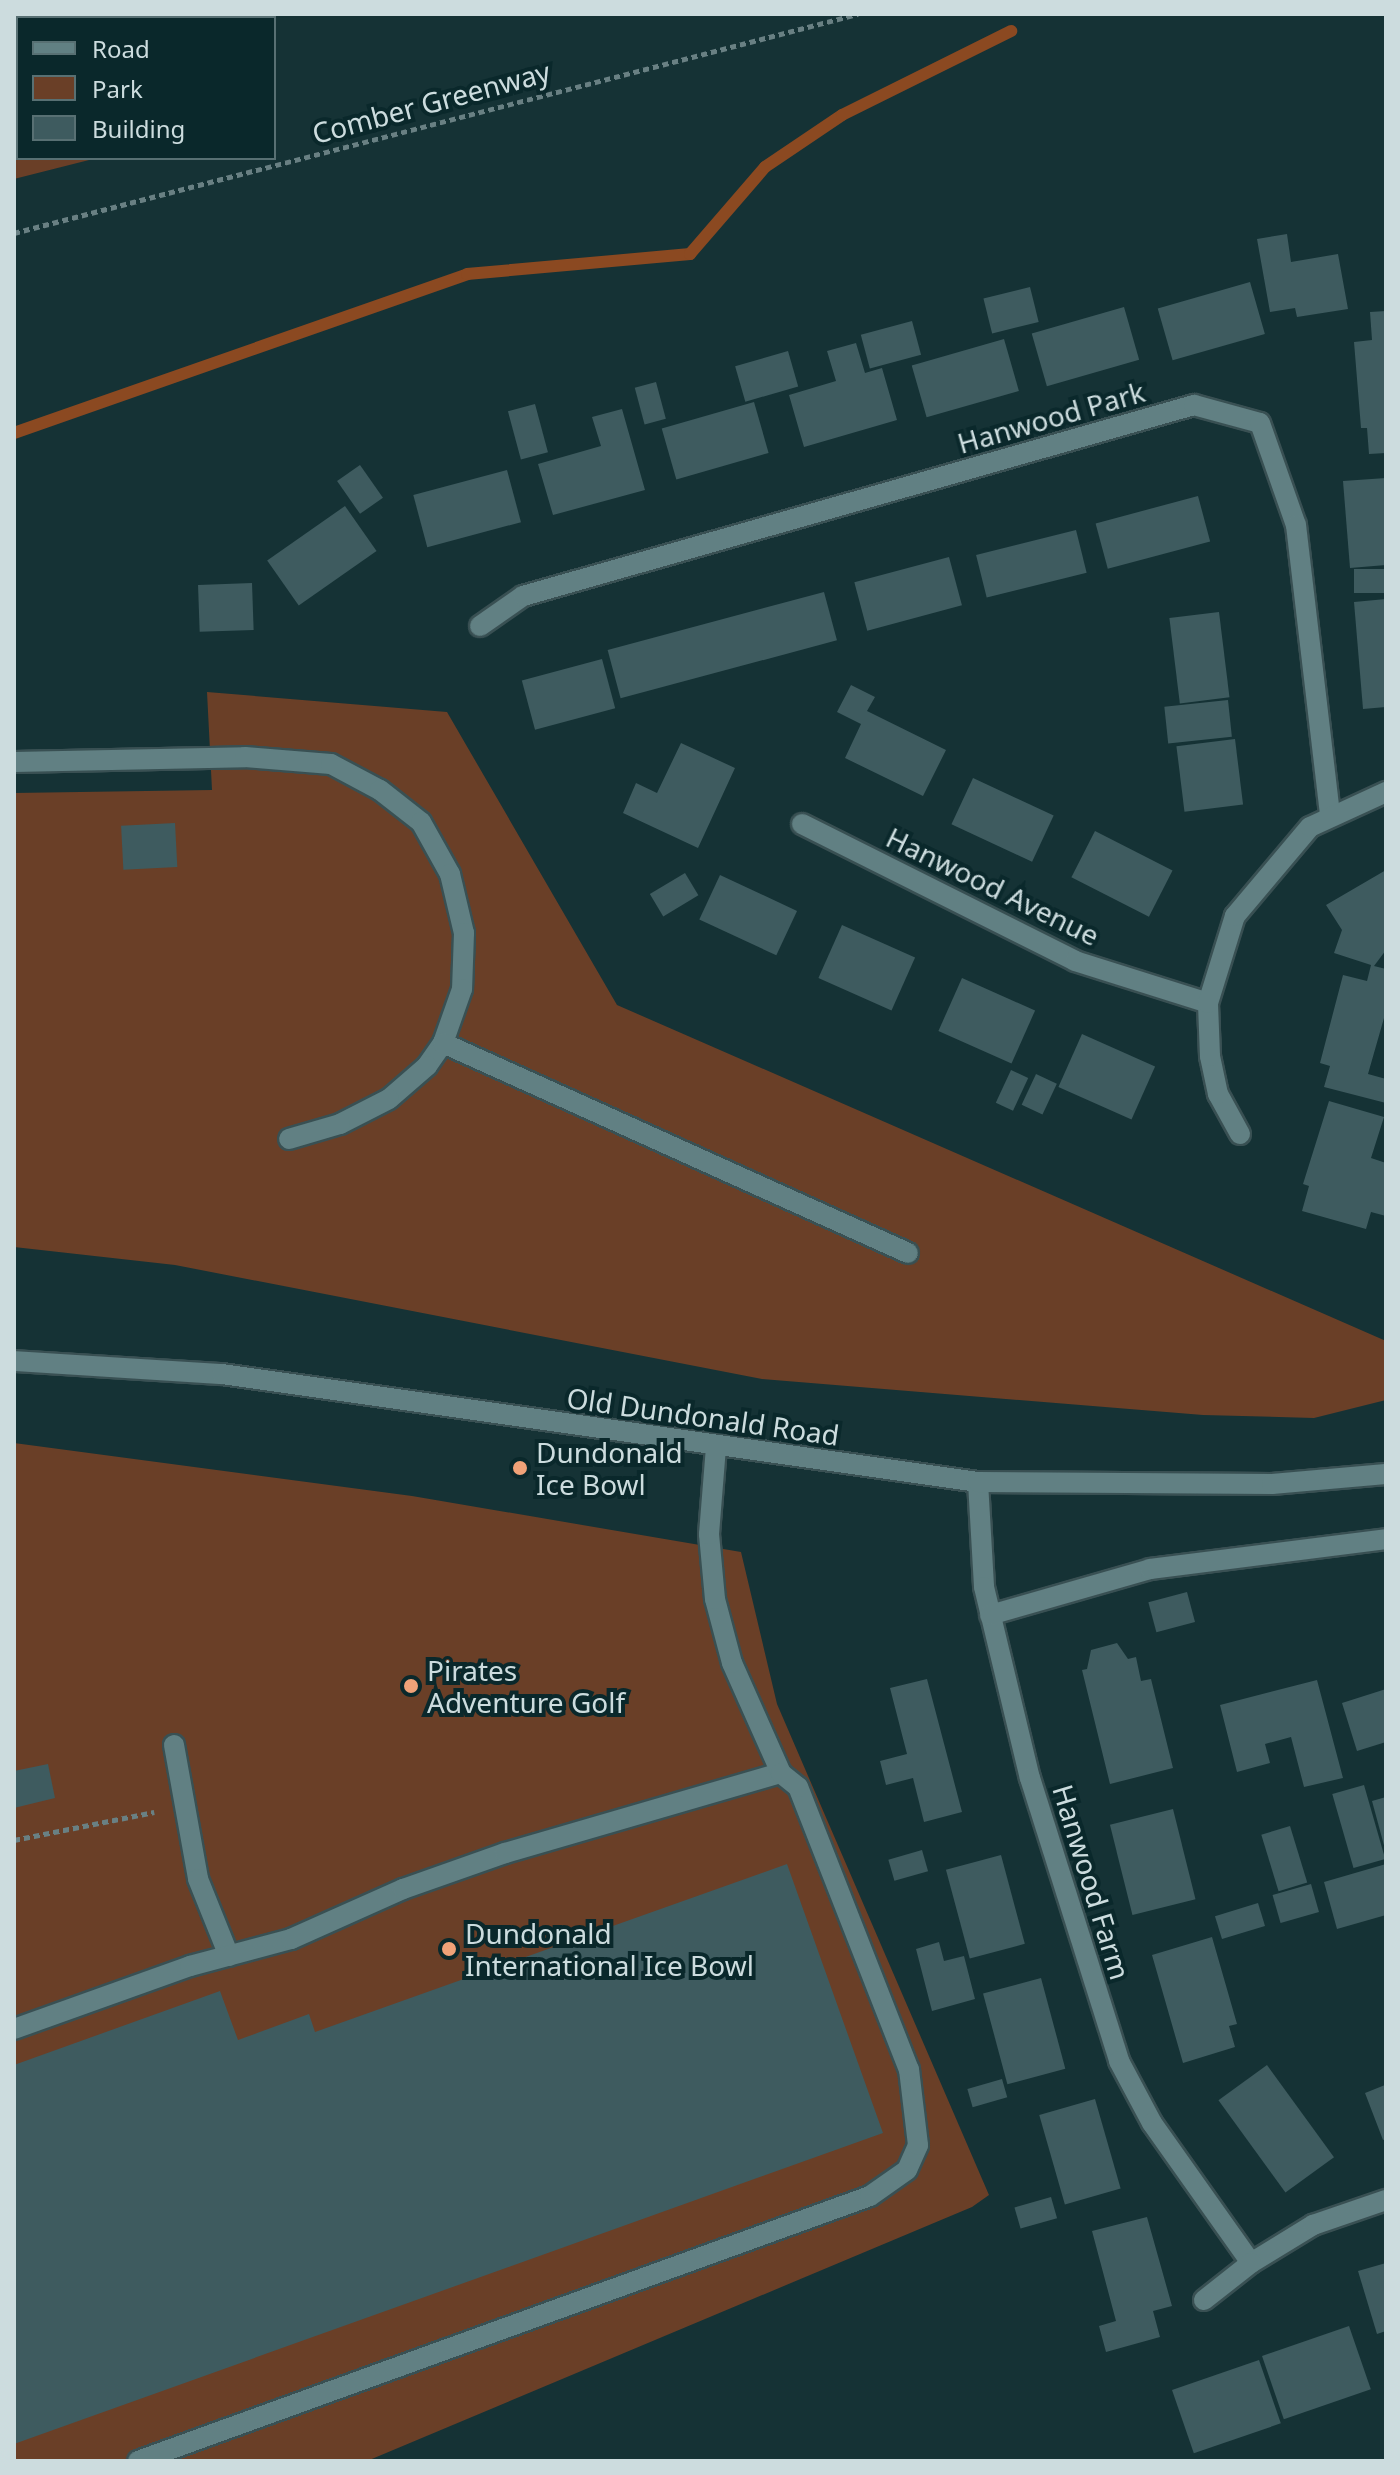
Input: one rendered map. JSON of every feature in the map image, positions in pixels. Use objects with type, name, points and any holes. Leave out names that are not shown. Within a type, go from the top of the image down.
[{"type":"street","name":"Hanwood Park","points":[[480,626],[523,596],[1194,405],[1260,423],[1296,525],[1330,816]]},
{"type":"street","points":[[14,762],[245,757],[331,764],[380,790],[421,822],[454,889],[464,933],[462,989],[443,1043],[427,1066],[389,1099],[340,1124],[289,1139]]},
{"type":"street","points":[[1240,1134],[1218,1094],[1210,1056],[1208,1003],[1235,916],[1310,827],[1386,792]]},
{"type":"street","name":"Hanwood Avenue","points":[[802,824],[1075,961],[1208,1003]]},
{"type":"street","points":[[443,1043],[908,1253]]},
{"type":"street","name":"Old Dundonald Road","points":[[14,1361],[222,1374],[716,1447],[978,1482],[1272,1484],[1386,1474]]},
{"type":"street","points":[[138,2461],[870,2196],[907,2170],[918,2145],[909,2070],[798,1787],[781,1773],[732,1663],[715,1599],[709,1534],[716,1447]]},
{"type":"street","name":"Hanwood Farm","points":[[978,1482],[990,1615],[1030,1778],[1119,2061],[1152,2123],[1251,2263]]},
{"type":"street","points":[[990,1615],[1150,1569],[1386,1539]]},
{"type":"street","points":[[174,1745],[198,1879],[229,1956]]},
{"type":"street","points":[[14,2029],[229,1956],[291,1939],[403,1889],[505,1853],[781,1773]]},
{"type":"street","points":[[1204,2300],[1251,2263],[1313,2225],[1386,2200]]},
{"type":"path","name":"Comber Greenway","points":[[14,233],[858,14]]},
{"type":"path","points":[[14,1840],[185,1806]]},
{"type":"green space","points":[[14,83],[16,160],[89,160],[14,179]]},
{"type":"green space","points":[[207,692],[447,712],[617,1005],[1386,1341],[1386,1400],[1314,1418],[1203,1415],[762,1379],[175,1265],[14,1247],[14,793],[212,790]]},
{"type":"green space","name":"Dundonald International Ice Bowl","points":[[14,1443],[412,1496],[741,1552],[777,1704],[989,2195],[972,2207],[367,2461],[14,2461]]},
{"type":"building","points":[[1287,234],[1291,262],[1338,254],[1348,309],[1297,317],[1295,308],[1270,312],[1257,239]]},
{"type":"building","points":[[1250,282],[1265,334],[1173,360],[1158,308]]},
{"type":"building","points":[[1030,287],[1039,322],[992,334],[983,299]]},
{"type":"building","points":[[1124,307],[1139,360],[1047,386],[1032,333]]},
{"type":"building","points":[[1386,311],[1386,453],[1369,454],[1367,428],[1361,428],[1354,342],[1372,340],[1370,312]]},
{"type":"building","points":[[912,321],[921,355],[870,369],[861,335]]},
{"type":"building","points":[[1004,339],[1019,391],[927,417],[912,365]]},
{"type":"building","points":[[856,343],[865,373],[882,368],[897,420],[804,447],[789,395],[836,381],[827,351]]},
{"type":"building","points":[[788,351],[798,387],[745,402],[735,366]]},
{"type":"building","points":[[656,382],[666,419],[645,424],[635,388]]},
{"type":"building","points":[[754,402],[769,453],[676,479],[662,428]]},
{"type":"building","points":[[535,404],[548,452],[521,460],[508,411]]},
{"type":"building","points":[[622,409],[645,490],[553,515],[538,464],[601,446],[592,417]]},
{"type":"building","points":[[360,465],[383,498],[360,514],[337,481]]},
{"type":"building","points":[[507,470],[521,522],[427,547],[413,495]]},
{"type":"building","points":[[1386,478],[1386,565],[1350,568],[1343,481]]},
{"type":"building","points":[[1198,496],[1210,541],[1108,569],[1096,523]]},
{"type":"building","points":[[345,506],[377,551],[299,606],[267,560]]},
{"type":"building","points":[[1076,530],[1087,573],[987,598],[976,555]]},
{"type":"building","points":[[949,557],[962,605],[867,631],[854,582]]},
{"type":"building","points":[[1354,569],[1386,569],[1386,593],[1354,593]]},
{"type":"building","points":[[252,583],[254,630],[200,632],[198,585]]},
{"type":"building","points":[[824,592],[837,640],[621,698],[608,650]]},
{"type":"building","points":[[1386,599],[1386,707],[1363,709],[1354,602]]},
{"type":"building","points":[[1219,612],[1229,697],[1180,703],[1169,618]]},
{"type":"building","points":[[602,659],[615,708],[535,730],[522,680]]},
{"type":"building","points":[[851,685],[875,697],[867,711],[946,750],[923,796],[845,758],[861,724],[837,712]]},
{"type":"building","points":[[1228,700],[1232,737],[1168,743],[1164,707]]},
{"type":"building","points":[[1235,739],[1243,805],[1184,812],[1176,746]]},
{"type":"building","points":[[681,743],[735,768],[698,848],[623,813],[636,783],[657,793]]},
{"type":"building","points":[[973,778],[1054,816],[1032,862],[951,824]]},
{"type":"building","points":[[175,823],[177,867],[123,870],[121,826]]},
{"type":"building","points":[[1095,831],[1173,870],[1149,917],[1071,877]]},
{"type":"building","points":[[1386,870],[1386,950],[1374,966],[1386,969],[1386,1011],[1368,1074],[1386,1079],[1386,1103],[1324,1087],[1330,1066],[1320,1063],[1343,975],[1367,981],[1371,965],[1334,953],[1342,930],[1326,905]]},
{"type":"building","points":[[685,873],[698,895],[663,916],[650,894]]},
{"type":"building","points":[[720,875],[797,911],[776,955],[699,919]]},
{"type":"building","points":[[842,925],[915,958],[891,1011],[818,978]]},
{"type":"building","points":[[962,978],[1035,1011],[1011,1064],[938,1031]]},
{"type":"building","points":[[1082,1034],[1155,1067],[1131,1120],[1058,1087]]},
{"type":"building","points":[[1011,1070],[1028,1078],[1013,1111],[996,1103]]},
{"type":"building","points":[[1036,1074],[1057,1084],[1042,1115],[1022,1105]]},
{"type":"building","points":[[1329,1101],[1384,1117],[1371,1158],[1386,1163],[1386,1216],[1371,1212],[1366,1229],[1302,1211],[1309,1186],[1303,1184]]},
{"type":"building","points":[[1187,1592],[1195,1622],[1156,1632],[1148,1602]]},
{"type":"building","points":[[1117,1643],[1128,1659],[1136,1657],[1141,1681],[1151,1679],[1173,1768],[1110,1784],[1082,1670],[1087,1669],[1091,1650]]},
{"type":"building","points":[[927,1679],[962,1812],[924,1822],[913,1778],[886,1785],[880,1761],[907,1754],[890,1688]]},
{"type":"building","points":[[1317,1680],[1343,1778],[1304,1787],[1291,1737],[1265,1744],[1270,1763],[1237,1772],[1220,1705]]},
{"type":"building","points":[[1386,1689],[1386,1742],[1357,1751],[1342,1703]]},
{"type":"building","points":[[48,1764],[55,1798],[14,1808],[14,1771]]},
{"type":"building","points":[[1364,1785],[1385,1859],[1354,1868],[1332,1794]]},
{"type":"building","points":[[1386,1797],[1386,1849],[1385,1849],[1372,1801]]},
{"type":"building","points":[[1173,1809],[1195,1899],[1132,1915],[1110,1825]]},
{"type":"building","points":[[1290,1826],[1307,1882],[1279,1891],[1261,1835]]},
{"type":"building","points":[[922,1850],[928,1871],[894,1881],[888,1860]]},
{"type":"building","points":[[1001,1855],[1025,1944],[970,1959],[946,1870]]},
{"type":"building","points":[[787,1864],[883,2133],[14,2444],[14,2065],[220,1991],[238,2040],[309,2014],[315,2032]]},
{"type":"building","points":[[1386,1864],[1386,1915],[1337,1929],[1324,1882]]},
{"type":"building","points":[[1311,1884],[1319,1912],[1281,1923],[1273,1895]]},
{"type":"building","points":[[1258,1903],[1265,1926],[1222,1939],[1215,1916]]},
{"type":"building","points":[[1212,1937],[1237,2024],[1229,2026],[1235,2047],[1183,2063],[1152,1955]]},
{"type":"building","points":[[939,1942],[944,1961],[964,1956],[975,1999],[932,2011],[916,1949]]},
{"type":"building","points":[[1041,1978],[1065,2069],[1007,2084],[983,1994]]},
{"type":"building","points":[[1267,2065],[1334,2157],[1285,2192],[1218,2100]]},
{"type":"building","points":[[1386,2077],[1386,2139],[1383,2140],[1365,2093],[1385,2085]]},
{"type":"building","points":[[1002,2079],[1007,2097],[973,2107],[967,2089]]},
{"type":"building","points":[[1095,2099],[1121,2188],[1065,2204],[1039,2115]]},
{"type":"building","points":[[1051,2197],[1057,2218],[1021,2229],[1014,2207]]},
{"type":"building","points":[[1147,2217],[1172,2306],[1153,2311],[1160,2337],[1106,2352],[1099,2326],[1116,2321],[1092,2231]]},
{"type":"building","points":[[1386,2263],[1386,2331],[1377,2334],[1358,2271]]},
{"type":"building","points":[[1349,2326],[1371,2389],[1284,2419],[1262,2356]]},
{"type":"building","points":[[1259,2360],[1281,2423],[1194,2453],[1172,2390]]},
{"type":"waterway","points":[[14,433],[467,274],[690,254],[765,167],[842,115],[1011,31]]},
{"type":"place","name":"Dundonald Ice Bowl","points":[[520,1468]]},
{"type":"place","name":"Pirates Adventure Golf","points":[[411,1686]]},
{"type":"place","name":"Dundonald International Ice Bowl","points":[[449,1949]]}]
